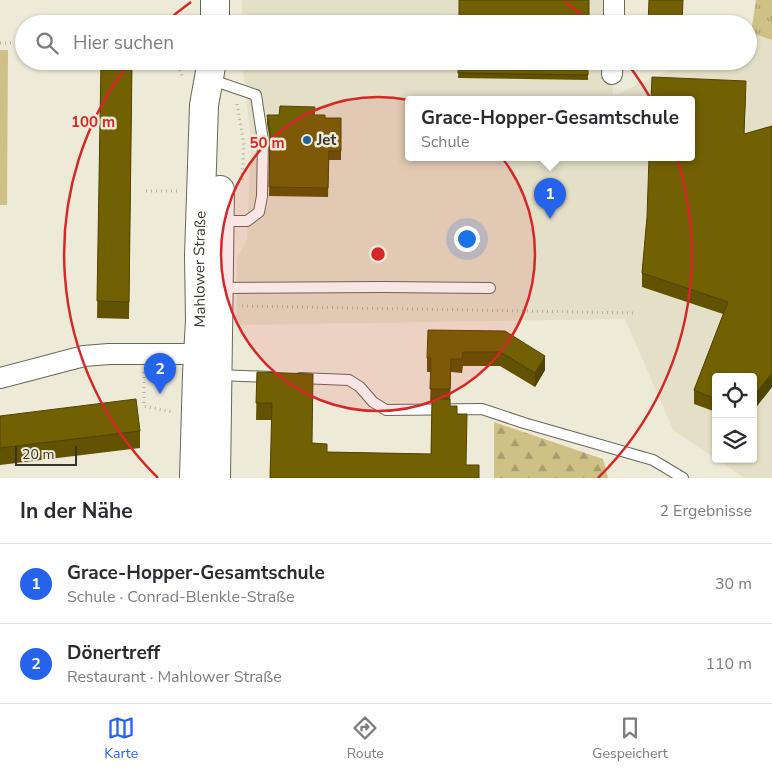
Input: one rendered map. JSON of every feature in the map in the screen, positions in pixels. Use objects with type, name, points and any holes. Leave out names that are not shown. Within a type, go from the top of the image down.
[{"type":"main road","points":[[215,0],[216,15]]},
{"type":"main road","name":"Mahlower Straße","points":[[216,478],[208,368],[200,320],[199,256],[210,221],[222,113],[220,73]]},
{"type":"main road","name":"Mahlower Straße","points":[[194,478],[208,368],[227,297],[210,221]]},
{"type":"street","points":[[614,0],[614,15]]},
{"type":"street","points":[[0,378],[84,356],[144,354],[208,368]]},
{"type":"lane","points":[[210,221],[247,221],[259,212],[262,196],[263,141],[256,95],[220,73]]},
{"type":"lane","points":[[227,297],[373,287],[490,288]]},
{"type":"lane","points":[[208,368],[287,377],[349,380],[360,387],[373,402],[386,410],[482,409],[653,460],[683,478]]},
{"type":"path","points":[[0,43],[15,43]]},
{"type":"path","points":[[220,73],[236,98],[244,146],[242,181]]},
{"type":"path","points":[[146,191],[184,191]]},
{"type":"path","points":[[227,297],[636,313]]},
{"type":"path","points":[[144,354],[144,406],[180,413]]},
{"type":"shaded area","points":[[242,0],[614,0],[614,15],[242,15]]},
{"type":"shaded area","points":[[757,35],[772,40],[772,478],[744,478],[722,463],[757,463],[757,373],[712,373],[712,456],[673,430],[625,319],[236,325],[237,258],[247,239],[251,141],[243,70],[613,70],[613,96],[669,70],[757,70]]},
{"type":"green space","points":[[756,0],[772,0],[772,40],[757,35],[757,15],[754,15]]},
{"type":"green space","points":[[0,50],[8,50],[7,205],[0,205]]},
{"type":"green space","points":[[494,422],[603,459],[608,478],[494,478]]},
{"type":"building","points":[[459,0],[589,0],[589,15],[459,15]]},
{"type":"building","points":[[649,0],[683,0],[682,15],[648,15]]},
{"type":"building","points":[[101,70],[132,70],[129,302],[97,301]]},
{"type":"building","points":[[458,70],[588,70],[588,75],[458,73]]},
{"type":"building","points":[[652,77],[746,81],[744,134],[772,126],[772,373],[757,392],[757,373],[712,373],[712,397],[694,390],[728,302],[642,273],[647,217],[649,161],[695,161],[695,96],[651,96]]},
{"type":"building","points":[[280,106],[315,107],[314,115],[325,115],[325,118],[341,118],[341,151],[329,151],[328,188],[269,187],[270,132],[267,115],[279,115]]},
{"type":"building","points":[[428,330],[505,331],[545,356],[535,373],[500,352],[463,352],[462,359],[451,359],[450,389],[430,389],[431,358],[427,358]]},
{"type":"building","points":[[257,372],[313,374],[312,443],[327,444],[327,452],[431,454],[432,399],[450,399],[450,406],[457,406],[457,414],[467,414],[466,465],[479,465],[479,478],[270,478],[272,403],[256,403]]},
{"type":"building","points":[[136,399],[140,431],[0,448],[0,416]]},
{"type":"place","name":"Jet","points":[[307,140]]},
{"type":"place","name":"Grace-Hopper-Gesamtschule","points":[[550,219]]},
{"type":"place","name":"Dönertreff","points":[[160,394]]}]
